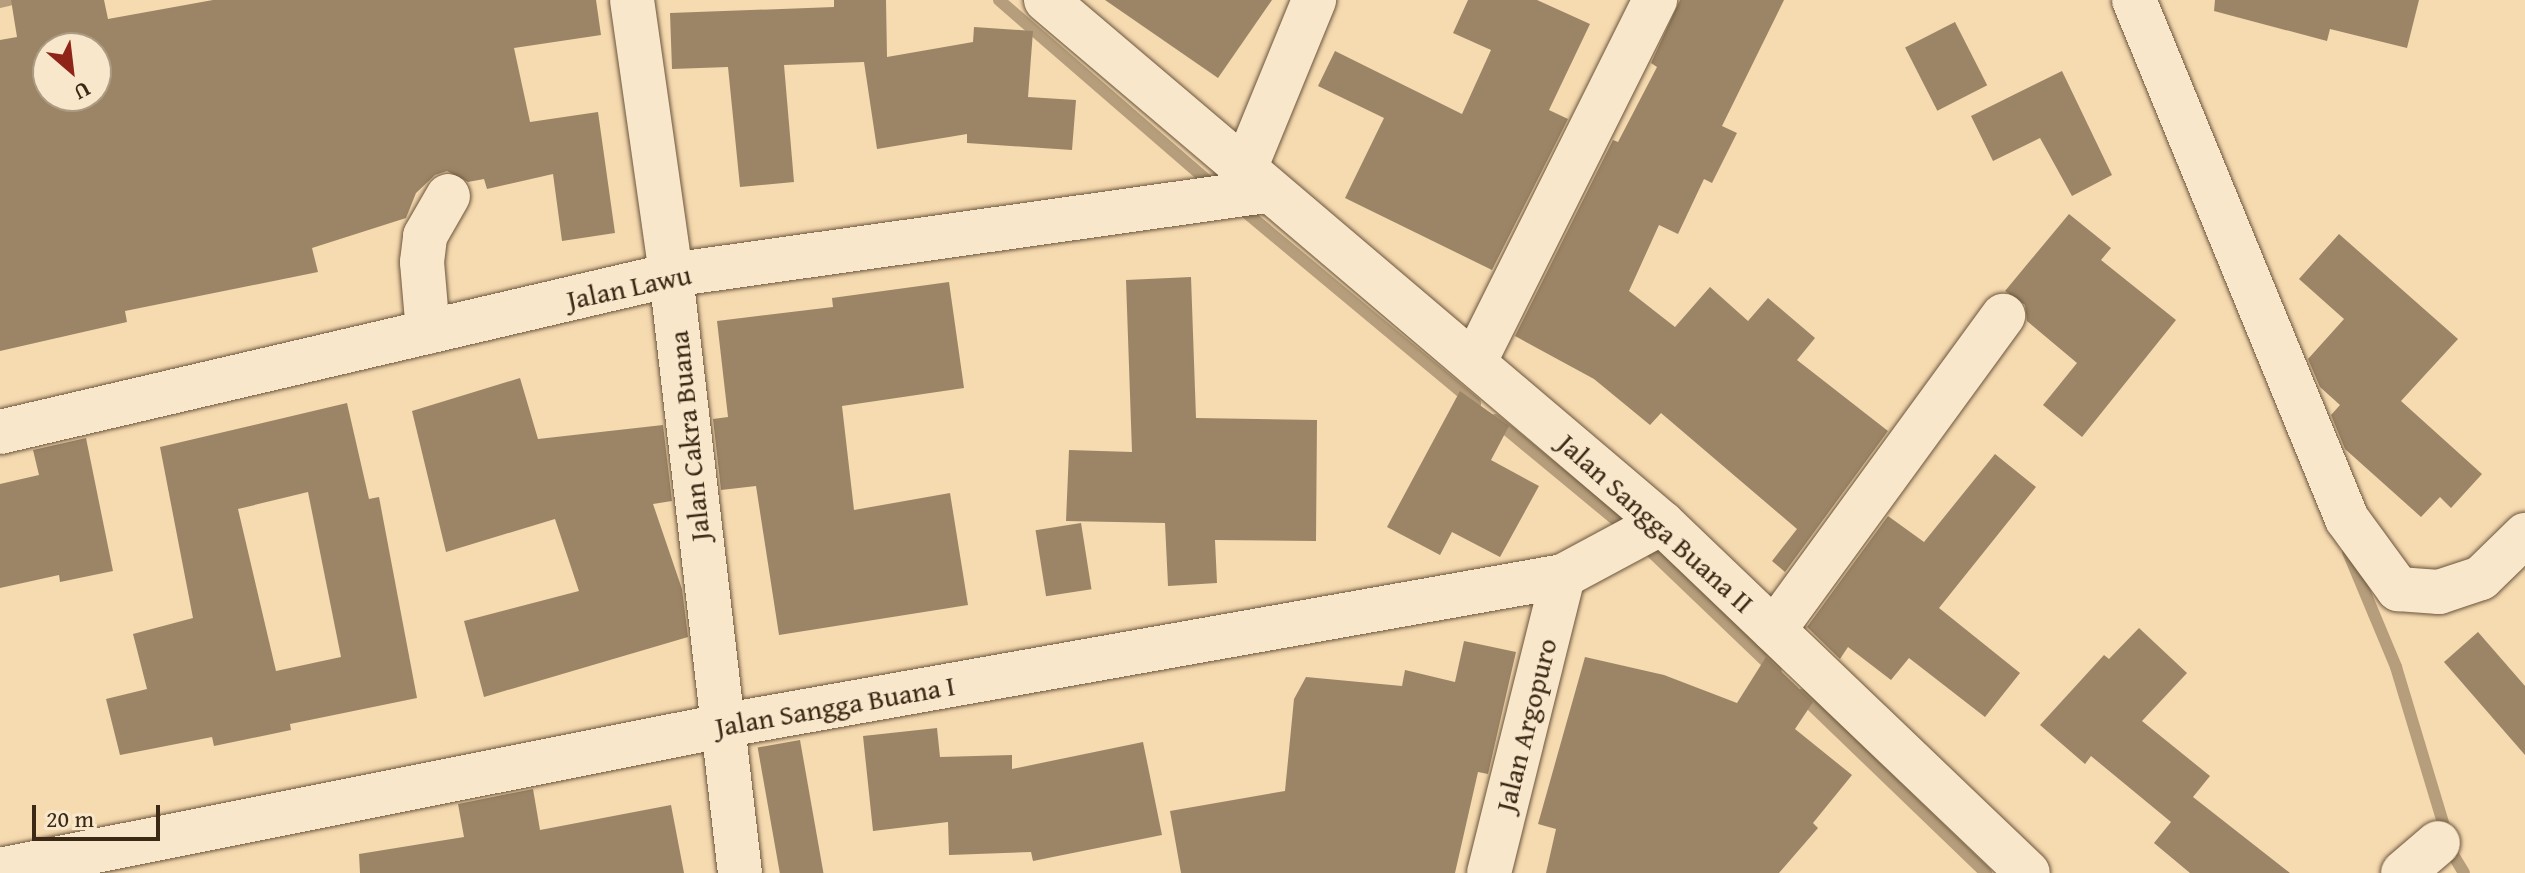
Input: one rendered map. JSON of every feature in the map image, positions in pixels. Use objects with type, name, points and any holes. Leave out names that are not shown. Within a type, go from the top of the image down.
[{"type":"street","name":"Jalan Cakra Buana","points":[[632,0],[671,275],[740,873]]},
{"type":"street","name":"Jalan Sangga Buana II","points":[[1046,0],[1255,181],[1662,523],[2028,873]]},
{"type":"street","points":[[1255,181],[1314,0]]},
{"type":"street","points":[[1474,363],[1655,0]]},
{"type":"street","points":[[2134,0],[2347,519],[2398,589],[2439,592],[2481,578],[2525,535]]},
{"type":"street","name":"Jalan Lawu","points":[[0,432],[671,275],[1255,181]]},
{"type":"street","points":[[428,332],[422,262],[425,236],[448,196]]},
{"type":"street","points":[[1774,630],[2003,316]]},
{"type":"street","name":"Jalan Sangga Buana I","points":[[0,870],[721,726],[1563,576],[1662,523]]},
{"type":"street","name":"Jalan Argopuro","points":[[1489,873],[1563,576]]},
{"type":"street","points":[[2403,873],[2438,843]]},
{"type":"building","points":[[11,0],[104,0],[108,19],[213,0],[596,0],[601,35],[514,48],[530,122],[598,112],[615,233],[562,241],[553,174],[487,189],[484,179],[468,182],[447,171],[435,175],[416,193],[406,218],[312,248],[318,272],[125,311],[127,322],[0,351],[0,40],[17,37]]},
{"type":"building","points":[[834,0],[886,0],[887,57],[973,42],[974,27],[1033,31],[1028,97],[1076,100],[1072,150],[967,143],[967,134],[877,149],[864,62],[784,65],[794,182],[740,187],[728,67],[672,69],[670,13],[834,7]]},
{"type":"building","points":[[1105,0],[1272,0],[1218,78]]},
{"type":"building","points":[[1468,0],[1537,0],[1590,24],[1549,110],[1568,119],[1492,270],[1345,198],[1384,118],[1318,86],[1335,51],[1462,114],[1491,50],[1453,33]]},
{"type":"building","points":[[1680,0],[1784,0],[1722,126],[1737,133],[1712,183],[1704,179],[1678,234],[1659,225],[1629,291],[1675,327],[1710,287],[1748,321],[1768,298],[1815,338],[1797,360],[1888,431],[1785,572],[1772,561],[1797,529],[1661,413],[1650,425],[1594,379],[1515,336],[1613,140],[1618,142],[1657,67],[1651,63]]},
{"type":"building","points":[[2215,0],[2419,0],[2407,48],[2330,29],[2327,41],[2214,11]]},
{"type":"building","points":[[1955,22],[1987,85],[1937,111],[1905,47]]},
{"type":"building","points":[[2062,71],[2112,175],[2072,196],[2040,138],[1993,161],[1971,116]]},
{"type":"building","points":[[2069,214],[2111,248],[2101,260],[2176,320],[2082,437],[2043,405],[2077,363],[2027,321],[2025,305],[2005,291]]},
{"type":"building","points":[[2339,234],[2458,339],[2401,401],[2482,474],[2451,508],[2440,497],[2421,517],[2345,449],[2331,415],[2340,405],[2320,387],[2308,359],[2344,319],[2299,279]]},
{"type":"building","points":[[1191,277],[1196,418],[1317,420],[1316,541],[1215,540],[1217,583],[1168,586],[1165,523],[1066,521],[1069,450],[1132,452],[1126,280]]},
{"type":"building","points":[[949,282],[964,388],[842,406],[854,510],[950,493],[968,605],[779,635],[756,486],[721,490],[713,419],[728,417],[717,321],[833,307],[832,298]]},
{"type":"building","points":[[520,378],[538,439],[663,425],[672,501],[653,504],[682,589],[688,637],[484,697],[464,621],[579,591],[555,519],[446,552],[412,411]]},
{"type":"building","points":[[1460,391],[1509,426],[1491,460],[1539,486],[1500,557],[1452,532],[1440,555],[1387,527]]},
{"type":"building","points":[[347,403],[369,499],[379,497],[417,698],[290,724],[291,730],[214,746],[212,737],[120,755],[106,699],[147,689],[133,634],[193,618],[160,447]],"holes":[[[308,492],[341,657],[276,671],[238,509]]]},
{"type":"building","points":[[86,438],[113,571],[60,582],[59,575],[0,588],[0,484],[39,475],[33,450]]},
{"type":"building","points":[[1995,454],[2036,487],[1939,608],[2020,673],[1985,717],[1909,658],[1891,680],[1848,647],[1840,659],[1807,627],[1888,516],[1924,542]]},
{"type":"building","points":[[1081,523],[1091,589],[1046,596],[1036,530]]},
{"type":"building","points":[[2139,628],[2187,673],[2142,721],[2210,776],[2193,797],[2290,873],[2190,873],[2154,843],[2171,822],[2091,756],[2085,764],[2040,725],[2104,655],[2109,659]]},
{"type":"building","points":[[2478,632],[2525,686],[2525,755],[2444,662]]},
{"type":"building","points":[[1464,641],[1516,652],[1488,774],[1478,772],[1455,873],[1181,873],[1170,811],[1285,791],[1294,699],[1306,677],[1402,686],[1405,670],[1455,682]]},
{"type":"building","points":[[1585,657],[1664,675],[1737,703],[1766,657],[1813,702],[1795,729],[1852,775],[1813,823],[1818,828],[1779,873],[1546,873],[1556,829],[1538,824]]},
{"type":"building","points":[[937,728],[940,757],[1012,755],[1012,769],[1143,742],[1162,835],[1033,861],[1031,852],[949,855],[948,822],[873,831],[863,736]]},
{"type":"building","points":[[800,740],[823,873],[780,873],[758,747]]},
{"type":"building","points":[[533,789],[540,830],[671,805],[684,873],[360,873],[359,854],[464,837],[458,804]]},
{"type":"waterway","points":[[0,2],[9,0]]},
{"type":"waterway","points":[[999,0],[1216,188]]},
{"type":"waterway","points":[[1237,205],[1475,403]]},
{"type":"waterway","points":[[1495,420],[1629,531]]},
{"type":"waterway","points":[[1642,543],[1776,671]]},
{"type":"waterway","points":[[2348,552],[2396,667],[2452,853],[2464,873]]},
{"type":"waterway","points":[[1801,695],[1986,873]]}]
